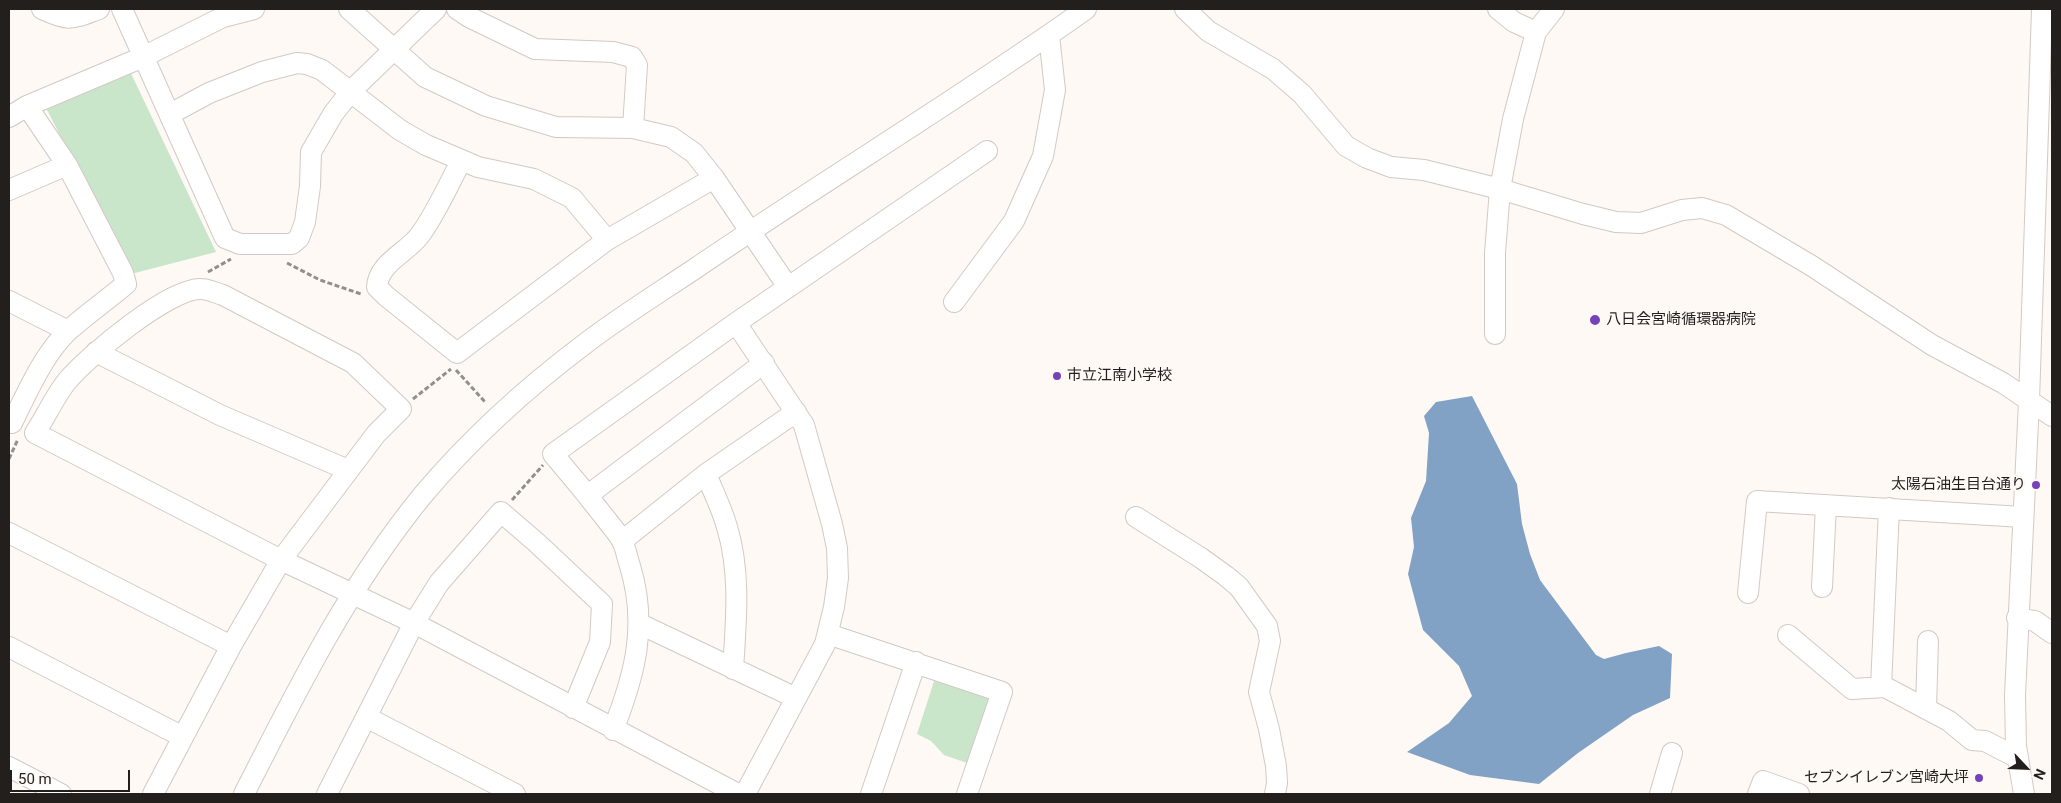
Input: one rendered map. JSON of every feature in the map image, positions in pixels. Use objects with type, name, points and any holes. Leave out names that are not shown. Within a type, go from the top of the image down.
[{"type":"street","points":[[42,9],[62,18],[70,19],[100,9]]},
{"type":"street","points":[[122,9],[226,238],[240,244],[292,244],[300,238],[305,222],[310,186],[311,152],[340,103],[436,9]]},
{"type":"street","points":[[9,117],[27,106],[143,57],[223,18],[254,9]]},
{"type":"street","points":[[349,9],[425,77],[486,106],[556,128],[633,128],[671,137],[694,153],[714,178],[788,287]]},
{"type":"street","points":[[457,9],[469,17],[535,49],[614,52],[632,57],[638,65],[633,128]]},
{"type":"street","points":[[244,794],[297,688],[352,592],[386,542],[424,494],[498,415],[587,342],[750,231],[1050,35],[1086,9]]},
{"type":"street","points":[[1185,9],[1208,32],[1273,69],[1302,94],[1346,146],[1367,158],[1391,167],[1424,170],[1500,189],[1616,222],[1641,223],[1682,210],[1702,208],[1726,215],[1812,266],[1932,345],[2003,383],[2052,416]]},
{"type":"street","points":[[1498,9],[1514,22],[1536,32]]},
{"type":"street","points":[[1494,334],[1495,253],[1500,189],[1513,119],[1536,32],[1554,9]]},
{"type":"street","points":[[2024,794],[2018,758],[2015,695],[2022,517],[2045,136],[2042,9]]},
{"type":"street","points":[[954,302],[1014,221],[1043,156],[1055,90],[1050,35]]},
{"type":"street","points":[[170,114],[209,93],[262,72],[298,63],[307,64],[322,70],[400,130],[426,145],[478,167],[534,179],[572,198],[608,240]]},
{"type":"street","points":[[14,427],[12,422],[40,368],[68,331],[126,284],[123,273],[67,165],[27,106]]},
{"type":"street","points":[[613,730],[622,709],[635,663],[640,624],[635,582],[622,541],[588,495],[553,454],[736,323],[987,151]]},
{"type":"street","points":[[461,161],[420,236],[386,268],[377,281],[377,287],[386,296],[457,353],[608,240],[714,178]]},
{"type":"street","points":[[9,190],[67,165]]},
{"type":"street","points":[[153,794],[231,646],[281,560],[376,434],[401,409],[353,363],[223,295],[200,289],[180,294],[149,312],[125,328],[96,352],[67,382],[35,433],[281,560],[414,623],[613,730],[738,794]]},
{"type":"street","points":[[9,301],[68,331]]},
{"type":"street","points":[[736,323],[804,425],[832,524],[837,548],[838,578],[825,644],[745,794]]},
{"type":"street","points":[[96,352],[220,415],[348,470]]},
{"type":"street","points":[[588,495],[764,364]]},
{"type":"street","points":[[622,541],[706,474],[796,412]]},
{"type":"street","points":[[706,474],[727,528],[736,568],[736,631],[732,669]]},
{"type":"street","points":[[1748,593],[1757,501],[2022,517]]},
{"type":"street","points":[[1822,587],[1826,505]]},
{"type":"street","points":[[1881,687],[1889,508]]},
{"type":"street","points":[[327,794],[414,623],[439,583],[502,512],[602,604],[600,642],[573,708]]},
{"type":"street","points":[[1136,518],[1201,558],[1226,576],[1239,587],[1267,626],[1270,641],[1259,692],[1276,766],[1278,782],[1276,794]]},
{"type":"street","points":[[9,533],[231,646]]},
{"type":"street","points":[[2017,618],[2035,621],[2052,633]]},
{"type":"street","points":[[640,624],[796,698]]},
{"type":"street","points":[[828,634],[1002,692],[967,794]]},
{"type":"street","points":[[1788,636],[1852,689],[1885,687],[1949,721],[1972,740],[1985,741],[2018,758]]},
{"type":"street","points":[[1926,709],[1928,641]]},
{"type":"street","points":[[9,647],[183,737]]},
{"type":"street","points":[[871,794],[916,662]]},
{"type":"street","points":[[366,717],[514,794]]},
{"type":"street","points":[[1660,794],[1672,753]]},
{"type":"street","points":[[9,766],[61,794]]},
{"type":"street","points":[[1758,794],[1764,781],[1799,794]]},
{"type":"path","points":[[199,276],[231,259],[238,259]]},
{"type":"path","points":[[282,262],[291,264],[320,280],[366,296]]},
{"type":"path","points":[[447,362],[486,403]]},
{"type":"path","points":[[401,409],[453,367]]},
{"type":"path","points":[[9,459],[14,427]]},
{"type":"path","points":[[502,512],[553,454]]},
{"type":"green space","points":[[127,65],[216,252],[131,274],[45,106]]},
{"type":"green space","points":[[934,681],[994,697],[971,762],[967,763],[944,755],[931,741],[917,734]]},
{"type":"water","points":[[1472,396],[1517,484],[1522,524],[1530,554],[1540,580],[1596,655],[1604,659],[1659,646],[1672,654],[1670,698],[1633,715],[1578,753],[1539,784],[1470,775],[1407,752],[1449,723],[1472,696],[1459,666],[1423,630],[1408,574],[1414,547],[1411,518],[1426,481],[1429,433],[1424,416],[1436,402]]},
{"type":"place","name":"八日会宮崎循環器病院","points":[[1595,320]]},
{"type":"place","name":"市立江南小学校","points":[[1057,376]]},
{"type":"place","name":"太陽石油生目台通り","points":[[2036,485]]},
{"type":"place","name":"セブンイレブン宮崎大坪","points":[[1979,778]]}]
